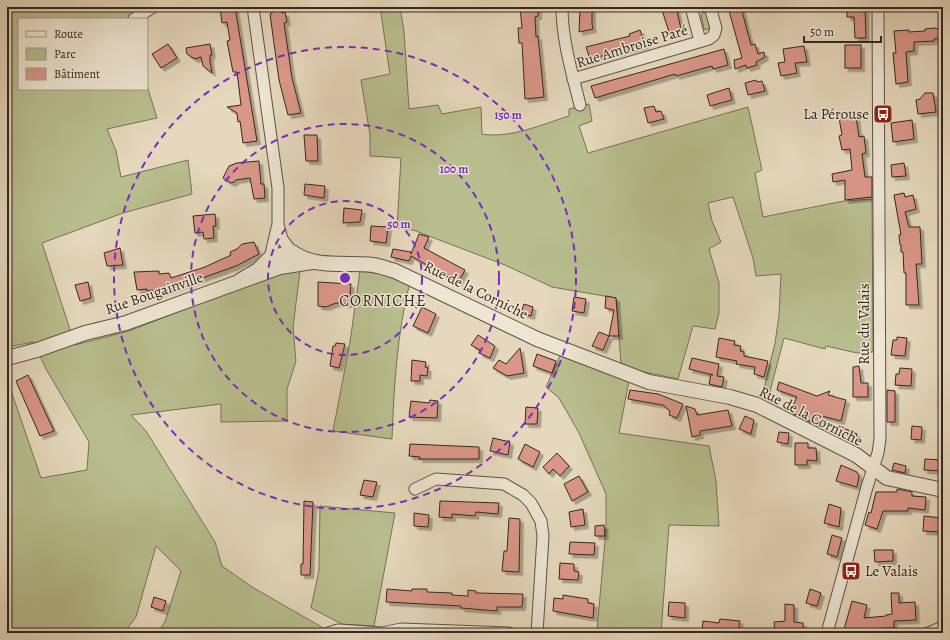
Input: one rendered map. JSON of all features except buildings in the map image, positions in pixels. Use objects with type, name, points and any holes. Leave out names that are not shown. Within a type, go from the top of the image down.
[{"type":"street","points":[[136,18],[153,7]]},
{"type":"street","name":"Rue de la Corniche","points":[[253,7],[278,188],[278,225],[282,239],[292,252],[301,258],[312,262],[375,265],[395,271],[537,339],[649,382],[730,397],[757,405],[856,455],[887,478],[943,490]]},
{"type":"street","points":[[562,7],[562,23],[573,80],[580,105]]},
{"type":"street","name":"Rue Ambroise Paré","points":[[691,7],[700,42]]},
{"type":"street","name":"Rue Ambroise Paré","points":[[573,80],[709,39],[714,35],[716,28],[710,7]]},
{"type":"street","name":"Rue du Valais","points":[[827,633],[878,453],[880,439],[878,7]]},
{"type":"street","points":[[275,262],[278,225]]},
{"type":"street","points":[[275,262],[292,252]]},
{"type":"street","name":"Rue Bougainville","points":[[7,358],[37,350],[85,333],[126,323],[241,280],[275,262],[312,262]]},
{"type":"street","points":[[414,489],[436,480],[495,482],[504,484],[515,490],[531,503],[541,520],[543,536],[537,633]]},
{"type":"street","points":[[928,633],[943,627]]},
{"type":"street","points":[[328,633],[338,630],[382,633],[401,629],[509,633]]},
{"type":"green space","points":[[7,7],[145,7],[128,18],[18,18],[18,90],[148,89],[157,118],[107,129],[116,151],[121,177],[188,160],[192,194],[123,213],[42,243],[75,345],[129,331],[275,274],[300,271],[293,327],[296,361],[287,389],[287,421],[221,422],[221,404],[131,415],[146,431],[215,542],[222,566],[252,587],[332,633],[157,633],[165,622],[181,571],[156,546],[136,617],[124,633],[7,633],[7,489],[11,491],[7,475],[7,379],[41,478],[87,470],[89,442],[46,369],[34,342],[7,347]]},
{"type":"green space","points":[[380,7],[400,7],[404,31],[409,109],[438,105],[442,114],[481,107],[482,134],[493,135],[515,133],[526,130],[569,116],[569,109],[589,104],[592,121],[579,126],[588,153],[748,107],[762,170],[755,173],[763,217],[844,201],[872,199],[873,352],[857,353],[826,346],[825,349],[784,338],[768,399],[762,397],[775,343],[779,315],[781,274],[756,276],[753,258],[733,197],[708,203],[712,221],[721,242],[709,249],[719,283],[719,313],[715,329],[693,326],[678,379],[644,372],[621,364],[616,298],[552,287],[505,265],[413,230],[397,228],[401,158],[370,156],[370,135],[361,80],[390,74]]},
{"type":"green space","points":[[703,12],[707,14],[710,27],[708,30],[704,29],[701,15]]},
{"type":"green space","points":[[360,271],[390,275],[410,282],[399,340],[395,379],[392,439],[333,431],[350,342]]},
{"type":"green space","points":[[560,356],[629,381],[619,433],[709,446],[716,481],[719,526],[669,525],[661,633],[597,630],[606,529],[606,494],[579,433],[559,398],[546,387]]},
{"type":"green space","points":[[320,506],[395,513],[374,626],[342,624],[311,608],[319,570]]},
{"type":"place","name":"La Pérouse","points":[[883,114]]},
{"type":"place","name":"Le Valais","points":[[851,571]]},
{"type":"district","name":"CORNICHE","points":[[383,300]]}]
